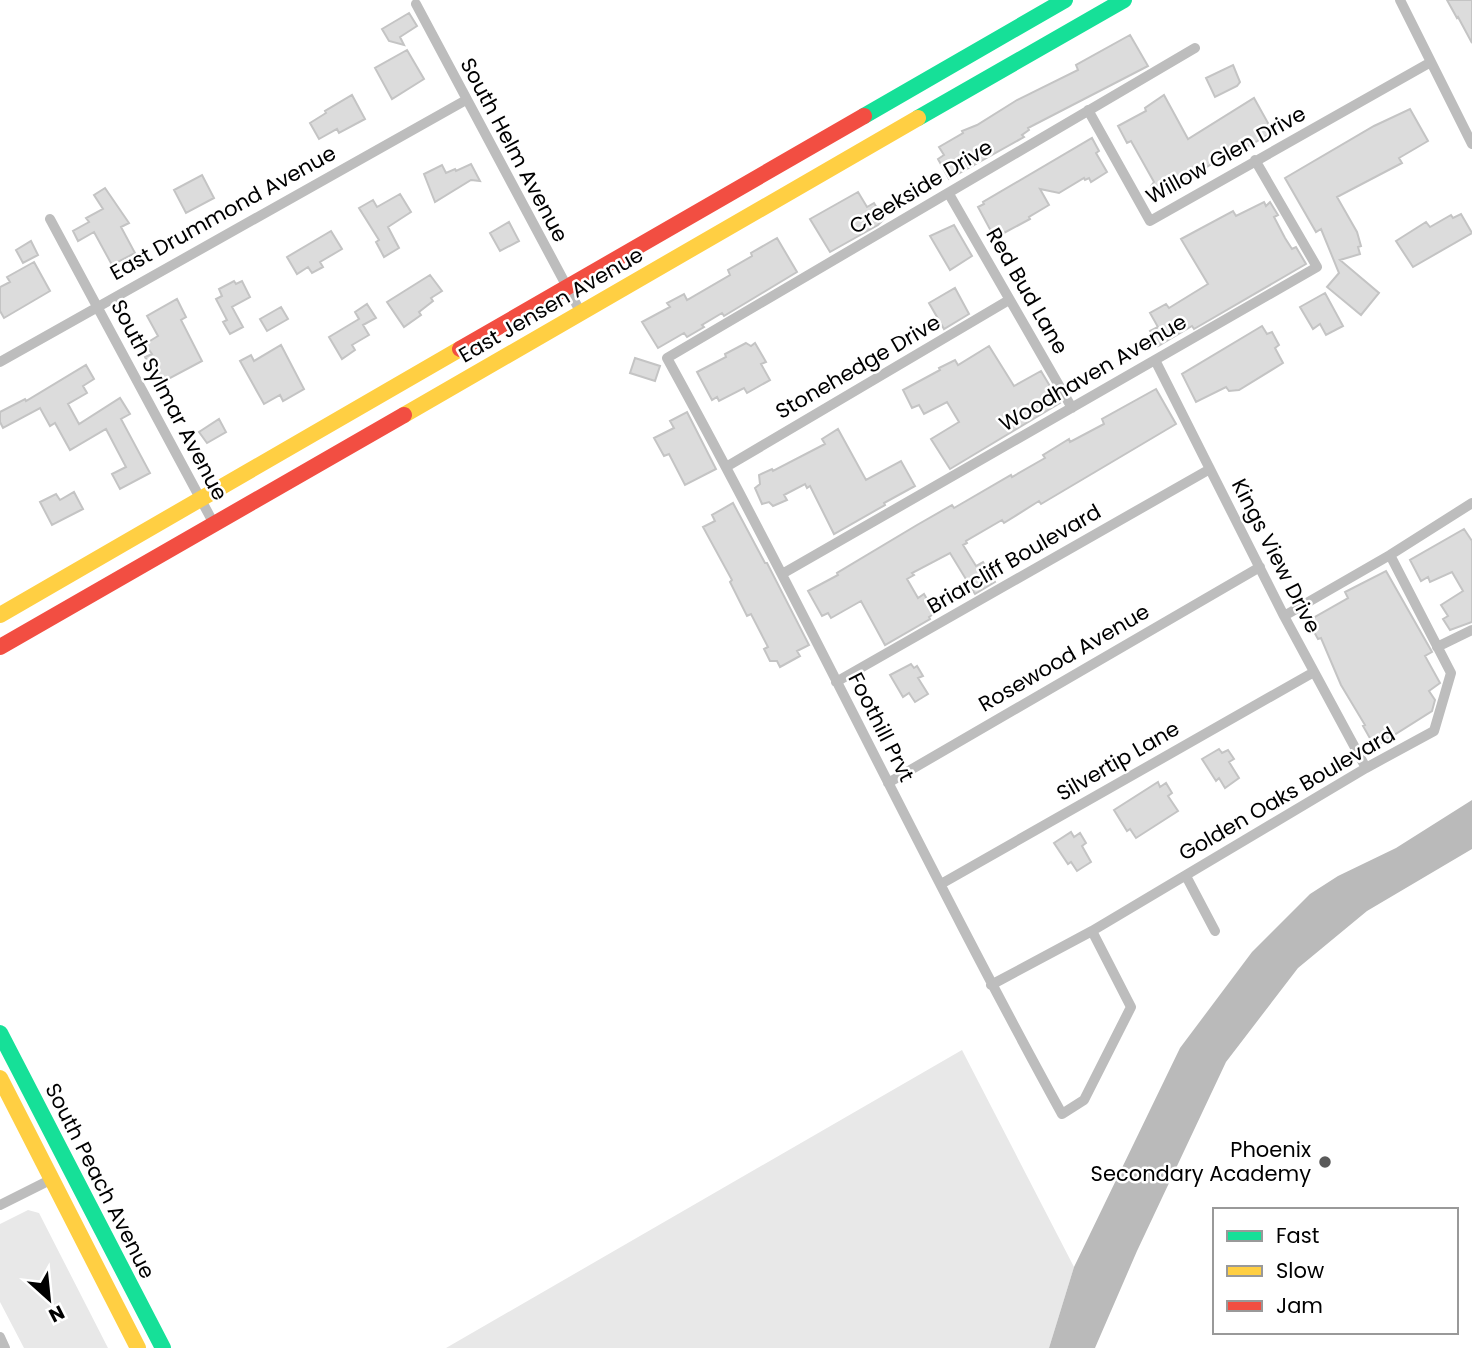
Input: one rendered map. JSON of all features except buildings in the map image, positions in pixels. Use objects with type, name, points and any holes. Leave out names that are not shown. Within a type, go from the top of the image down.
[{"type":"main road","name":"East Jensen Avenue","points":[[0,615],[1065,0]]},
{"type":"main road","name":"East Jensen Avenue","points":[[0,647],[1124,0]]},
{"type":"main road","name":"South Peach Avenue","points":[[0,1033],[163,1348]]},
{"type":"main road","name":"South Peach Avenue","points":[[0,1078],[138,1348]]},
{"type":"street","points":[[1400,0],[1472,144]]},
{"type":"street","name":"South Helm Avenue","points":[[416,4],[565,288],[581,313]]},
{"type":"street","name":"Creekside Drive","points":[[667,358],[1195,48]]},
{"type":"street","name":"Willow Glen Drive","points":[[1088,110],[1150,221],[1431,62]]},
{"type":"street","name":"East Drummond Avenue","points":[[0,362],[466,100]]},
{"type":"street","name":"Woodhaven Avenue","points":[[782,574],[1317,267],[1255,160]]},
{"type":"street","name":"Red Bud Lane","points":[[949,194],[1072,408]]},
{"type":"street","name":"South Sylmar Avenue","points":[[50,219],[214,524]]},
{"type":"street","name":"Stonehedge Drive","points":[[726,467],[1009,300]]},
{"type":"street","name":"Foothill Prvt","points":[[667,358],[782,574],[991,985],[1062,1114],[1084,1100],[1131,1007],[1092,931]]},
{"type":"street","name":"Kings View Drive","points":[[1155,360],[1284,617],[1366,768]]},
{"type":"street","name":"Briarcliff Boulevard","points":[[836,682],[1210,469]]},
{"type":"street","points":[[1284,617],[1472,503]]},
{"type":"street","name":"Golden Oaks Boulevard","points":[[991,985],[1092,931],[1366,768],[1434,731],[1451,673],[1390,555]]},
{"type":"street","name":"Rosewood Avenue","points":[[888,783],[1260,567]]},
{"type":"street","points":[[1437,647],[1472,630]]},
{"type":"street","name":"Silvertip Lane","points":[[941,884],[1314,672]]},
{"type":"street","points":[[1186,876],[1215,931]]},
{"type":"street","points":[[0,1205],[50,1180]]},
{"type":"street","points":[[0,1337],[5,1348]]},
{"type":"shaded area","points":[[1472,800],[1472,849],[1367,911],[1298,968],[1226,1062],[1137,1251],[1095,1348],[1049,1348],[1074,1267],[1180,1048],[1252,952],[1310,894],[1338,876],[1396,848]]},
{"type":"shaded area","points":[[962,1050],[1074,1267],[1049,1348],[446,1348]]},
{"type":"shaded area","points":[[28,1210],[39,1213],[108,1348],[24,1348],[0,1302],[0,1224]]},
{"type":"traffic: fast","points":[[864,116],[1065,0]]},
{"type":"traffic: fast","points":[[918,118],[1124,0]]},
{"type":"traffic: fast","points":[[0,1033],[163,1348]]},
{"type":"traffic: slow","points":[[404,415],[918,118]]},
{"type":"traffic: slow","points":[[0,615],[460,349]]},
{"type":"traffic: slow","points":[[0,1078],[138,1348]]},
{"type":"traffic: jam","points":[[460,349],[864,116]]},
{"type":"traffic: jam","points":[[0,647],[404,415]]},
{"type":"place","name":"Phoenix Secondary Academy","points":[[1325,1162]]}]
